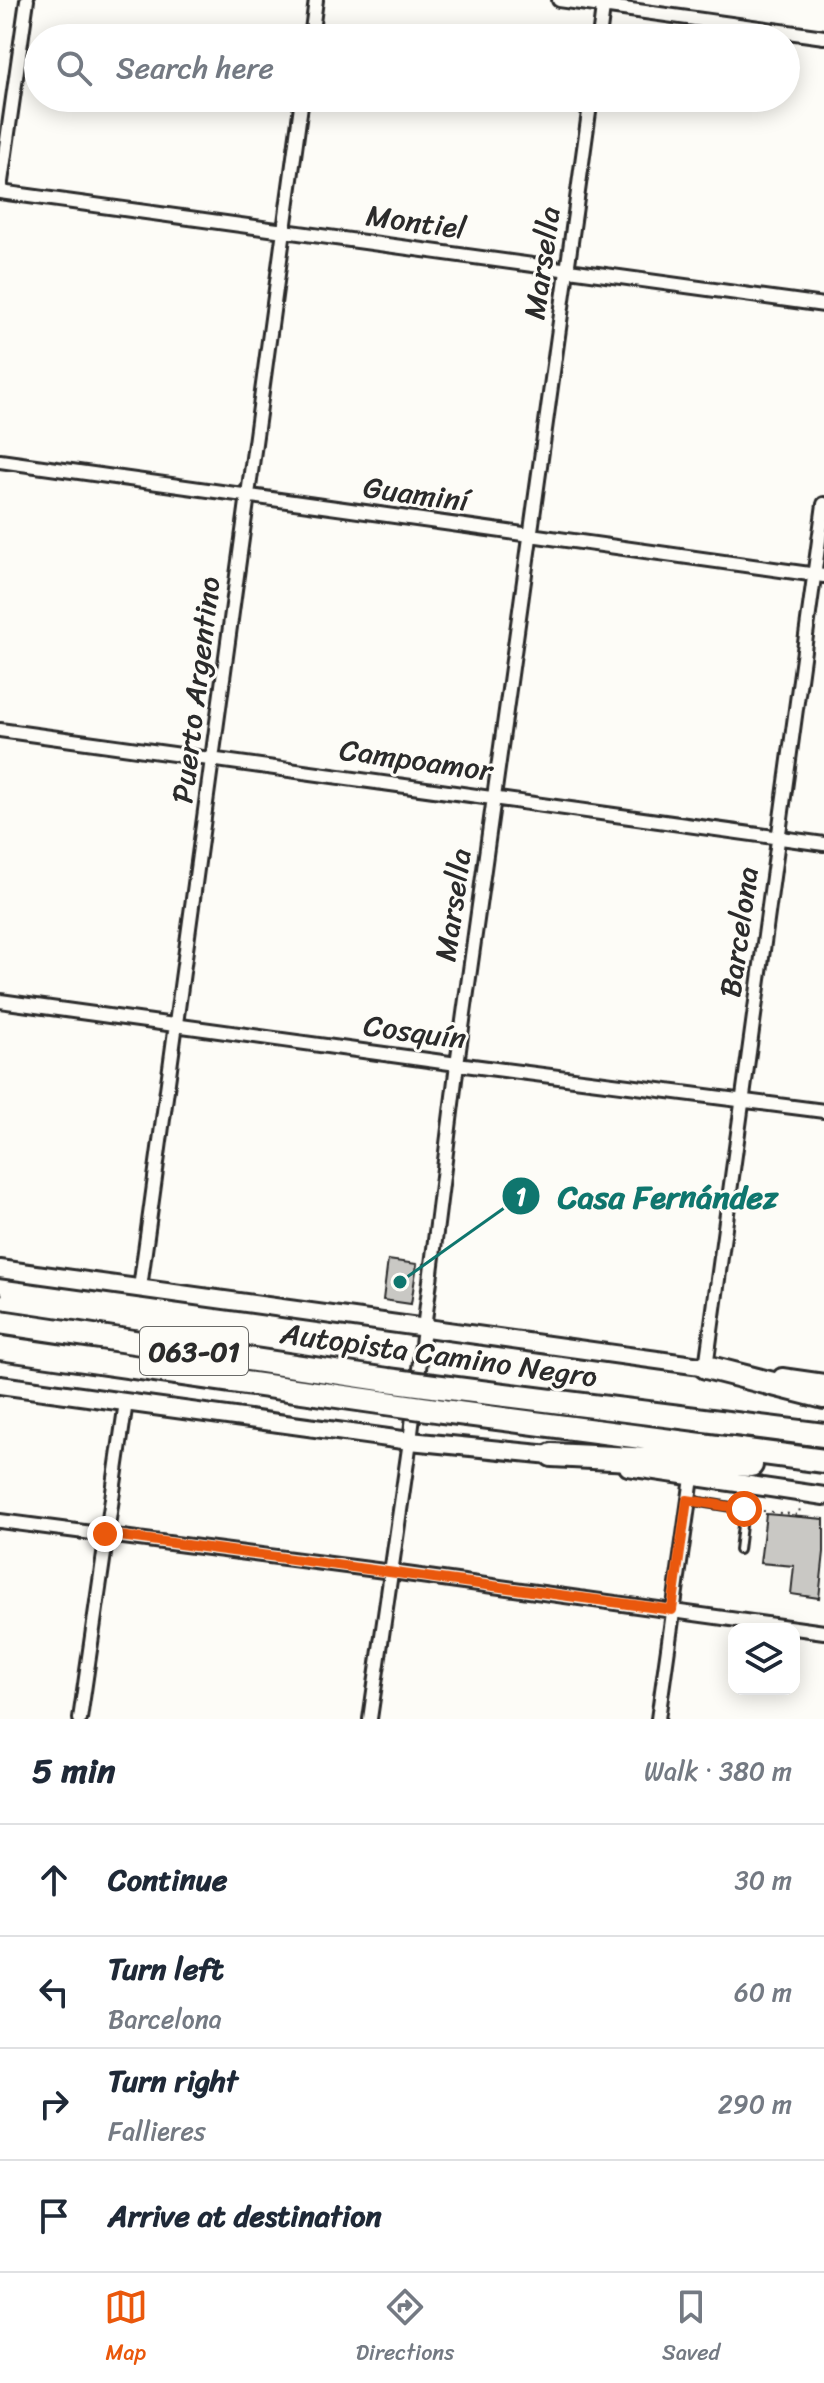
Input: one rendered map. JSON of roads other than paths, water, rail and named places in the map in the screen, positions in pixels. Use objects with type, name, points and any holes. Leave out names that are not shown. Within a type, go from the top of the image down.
[{"type":"highway","points":[[0,1315],[48,1329]]},
{"type":"highway","name":"Autopista Camino Negro","points":[[0,1322],[388,1380],[824,1435]]},
{"type":"highway","name":"Autopista Camino Negro","points":[[0,1348],[824,1461]]},
{"type":"highway","points":[[0,1356],[130,1368]]},
{"type":"highway","points":[[706,1367],[824,1397]]},
{"type":"highway","points":[[552,1455],[726,1463],[824,1472]]},
{"type":"street","points":[[0,191],[27,0]]},
{"type":"street","points":[[313,24],[316,0]]},
{"type":"street","points":[[559,0],[604,3],[740,24]]},
{"type":"street","points":[[601,24],[604,3]]},
{"type":"street","points":[[800,33],[824,37]]},
{"type":"street","name":"Puerto Argentino","points":[[140,1288],[215,758],[247,496],[300,112]]},
{"type":"street","name":"Marsella","points":[[370,1719],[589,112]]},
{"type":"street","name":"Montiel","points":[[0,191],[824,305]]},
{"type":"street","name":"Guaminí","points":[[0,461],[819,576]]},
{"type":"street","name":"Barcelona","points":[[706,1367],[741,1099],[819,576],[824,504]]},
{"type":"street","name":"Campoamor","points":[[0,730],[824,844]]},
{"type":"street","name":"Cosquín","points":[[0,1001],[824,1111]]},
{"type":"street","points":[[0,1269],[824,1383]]},
{"type":"street","points":[[0,1385],[410,1441],[552,1455],[824,1496]]},
{"type":"street","points":[[80,1719],[126,1402]]},
{"type":"street","points":[[658,1719],[692,1478]]},
{"type":"street","points":[[0,1521],[824,1632]]},
{"type":"lane","points":[[687,1500],[744,1509],[739,1550]]},
{"type":"place","name":"Casa Fernández","points":[[400,1282]]}]
